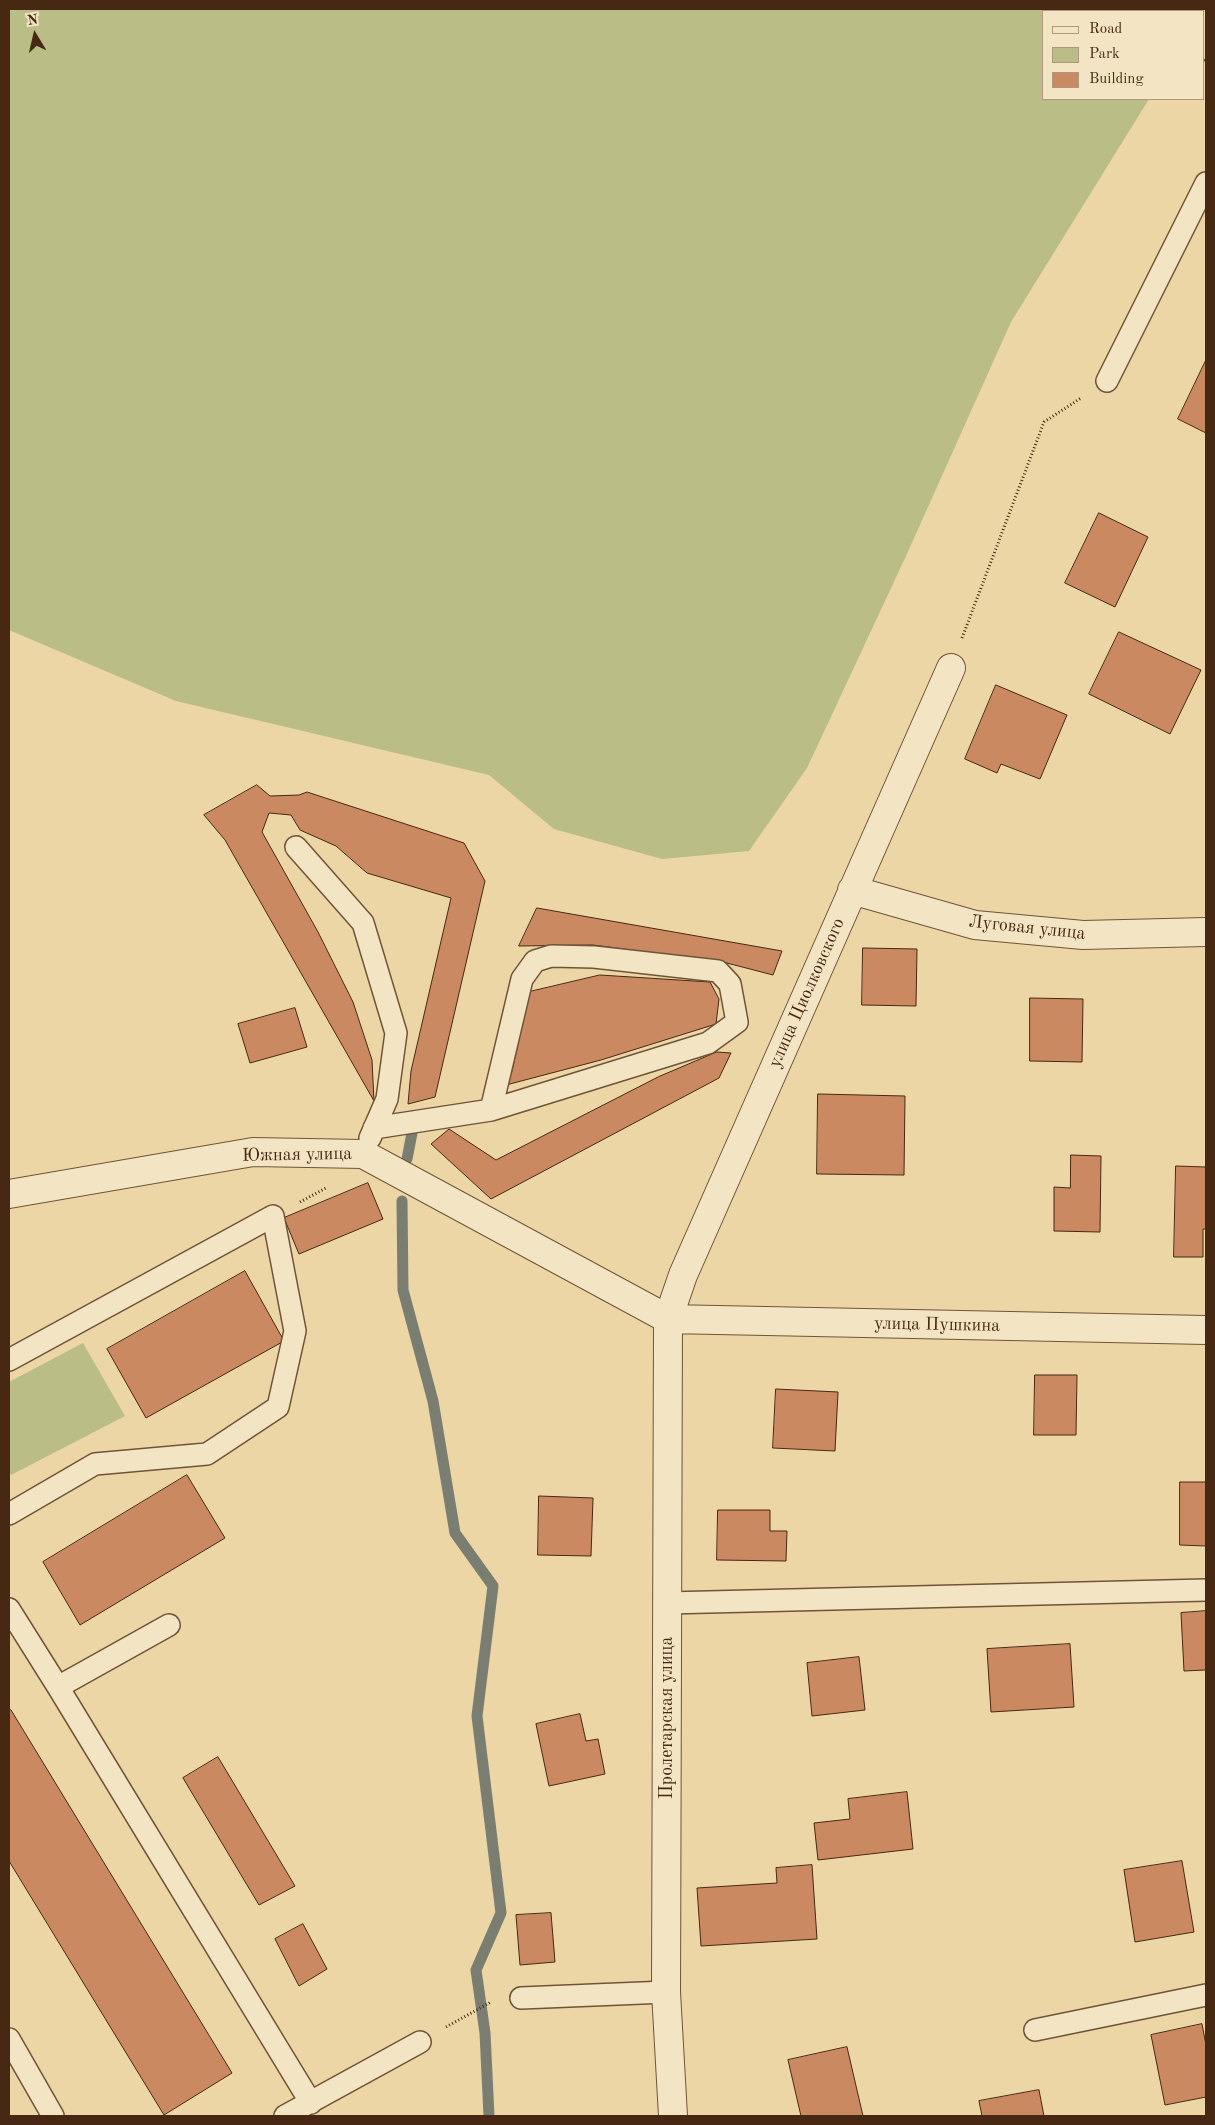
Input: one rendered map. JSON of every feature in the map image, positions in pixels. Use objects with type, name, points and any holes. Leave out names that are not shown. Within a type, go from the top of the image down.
[{"type":"street","name":"улица Циолковского","points":[[668,1319],[683,1275],[951,668]]},
{"type":"street","name":"Луговая улица","points":[[852,890],[975,925],[1083,935],[1206,932]]},
{"type":"street","name":"Южная улица","points":[[9,1194],[252,1152],[363,1154],[668,1319]]},
{"type":"street","name":"улица Пушкина","points":[[668,1319],[713,1322],[1206,1330]]},
{"type":"street","name":"Пролетарская улица","points":[[668,1319],[666,1992],[673,2116]]},
{"type":"lane","points":[[1107,381],[1206,183]]},
{"type":"lane","points":[[296,847],[363,923],[396,1033],[387,1099],[363,1154]]},
{"type":"lane","points":[[374,1128],[491,1110],[708,1044],[737,1022],[730,984],[718,971],[594,957],[551,956],[535,960],[522,979],[491,1110]]},
{"type":"lane","points":[[9,1360],[273,1216],[295,1331],[278,1407],[207,1454],[95,1464],[9,1514]]},
{"type":"lane","points":[[667,1603],[1206,1590]]},
{"type":"lane","points":[[9,1609],[16,1635],[58,1686],[311,2103]]},
{"type":"lane","points":[[58,1686],[169,1625]]},
{"type":"lane","points":[[521,1998],[666,1992]]},
{"type":"lane","points":[[1035,2030],[1206,1995]]},
{"type":"lane","points":[[9,2039],[53,2116]]},
{"type":"lane","points":[[285,2116],[420,2042]]},
{"type":"path","points":[[951,668],[1044,422],[1107,381]]},
{"type":"path","points":[[468,2014],[496,2000]]},
{"type":"green space","points":[[9,9],[1204,9],[1042,10],[1042,100],[1148,100],[1011,322],[906,556],[807,768],[749,851],[662,859],[554,829],[489,775],[176,701],[9,630]]},
{"type":"green space","points":[[83,1343],[125,1416],[11,1475],[9,1470],[9,1382]]},
{"type":"building","points":[[1206,360],[1206,433],[1178,419]]},
{"type":"building","points":[[1099,513],[1148,537],[1115,607],[1065,583]]},
{"type":"building","points":[[1119,632],[1201,670],[1170,734],[1089,694]]},
{"type":"building","points":[[996,685],[1067,715],[1040,779],[1001,764],[997,773],[965,759]]},
{"type":"building","points":[[257,785],[270,796],[299,795],[307,792],[464,843],[485,881],[435,1097],[408,1104],[411,1071],[451,898],[367,873],[336,846],[300,830],[291,815],[269,813],[262,832],[318,932],[353,1002],[372,1060],[374,1101],[225,840],[204,815]]},
{"type":"building","points":[[537,908],[782,951],[773,975],[723,962],[593,945],[519,946]]},
{"type":"building","points":[[863,948],[917,949],[916,1006],[862,1005]]},
{"type":"building","points":[[600,975],[710,982],[719,999],[716,1024],[601,1060],[506,1085],[512,1071],[529,992]]},
{"type":"building","points":[[1030,998],[1083,999],[1082,1062],[1030,1061]]},
{"type":"building","points":[[295,1008],[307,1047],[250,1063],[238,1024]]},
{"type":"building","points":[[717,1052],[731,1053],[719,1078],[491,1199],[431,1144],[449,1129],[496,1160],[658,1077]]},
{"type":"building","points":[[818,1094],[905,1096],[904,1175],[817,1174]]},
{"type":"building","points":[[1071,1155],[1101,1156],[1100,1232],[1054,1231],[1054,1187],[1070,1188]]},
{"type":"building","points":[[1176,1166],[1206,1167],[1206,1229],[1203,1229],[1203,1257],[1174,1257]]},
{"type":"building","points":[[368,1183],[383,1219],[299,1254],[284,1218]]},
{"type":"building","points":[[245,1271],[284,1341],[146,1418],[107,1349]]},
{"type":"building","points":[[1035,1375],[1077,1375],[1076,1435],[1034,1435]]},
{"type":"building","points":[[776,1389],[838,1392],[835,1451],[773,1448]]},
{"type":"building","points":[[187,1475],[225,1538],[80,1625],[43,1562]]},
{"type":"building","points":[[1180,1482],[1206,1482],[1206,1546],[1180,1545]]},
{"type":"building","points":[[539,1496],[593,1498],[591,1556],[538,1555]]},
{"type":"building","points":[[718,1510],[770,1510],[770,1531],[787,1531],[786,1561],[717,1560]]},
{"type":"building","points":[[1206,1611],[1206,1670],[1184,1671],[1181,1613]]},
{"type":"building","points":[[1070,1644],[1074,1707],[991,1712],[987,1649]]},
{"type":"building","points":[[859,1657],[865,1710],[812,1716],[807,1663]]},
{"type":"building","points":[[11,1710],[232,2073],[164,2115],[9,1861],[9,1711]]},
{"type":"building","points":[[580,1714],[586,1741],[598,1739],[605,1774],[549,1786],[536,1724]]},
{"type":"building","points":[[218,1757],[295,1886],[259,1905],[183,1778]]},
{"type":"building","points":[[907,1792],[913,1849],[818,1860],[814,1823],[850,1819],[848,1799]]},
{"type":"building","points":[[1182,1861],[1194,1932],[1135,1942],[1124,1870]]},
{"type":"building","points":[[812,1865],[817,1939],[701,1946],[697,1888],[777,1883],[776,1868]]},
{"type":"building","points":[[551,1913],[555,1962],[520,1965],[516,1915]]},
{"type":"building","points":[[303,1924],[327,1969],[299,1986],[275,1939]]},
{"type":"building","points":[[1202,2024],[1206,2045],[1206,2097],[1165,2105],[1151,2035]]},
{"type":"building","points":[[847,2047],[863,2116],[801,2116],[788,2060]]},
{"type":"building","points":[[1039,2090],[1044,2116],[982,2116],[979,2101]]},
{"type":"waterway","points":[[407,1159],[412,1133]]},
{"type":"waterway","points":[[402,1201],[403,1290],[433,1401],[455,1533],[493,1586],[477,1716],[501,1913],[476,1970],[485,2033],[489,2116]]}]
